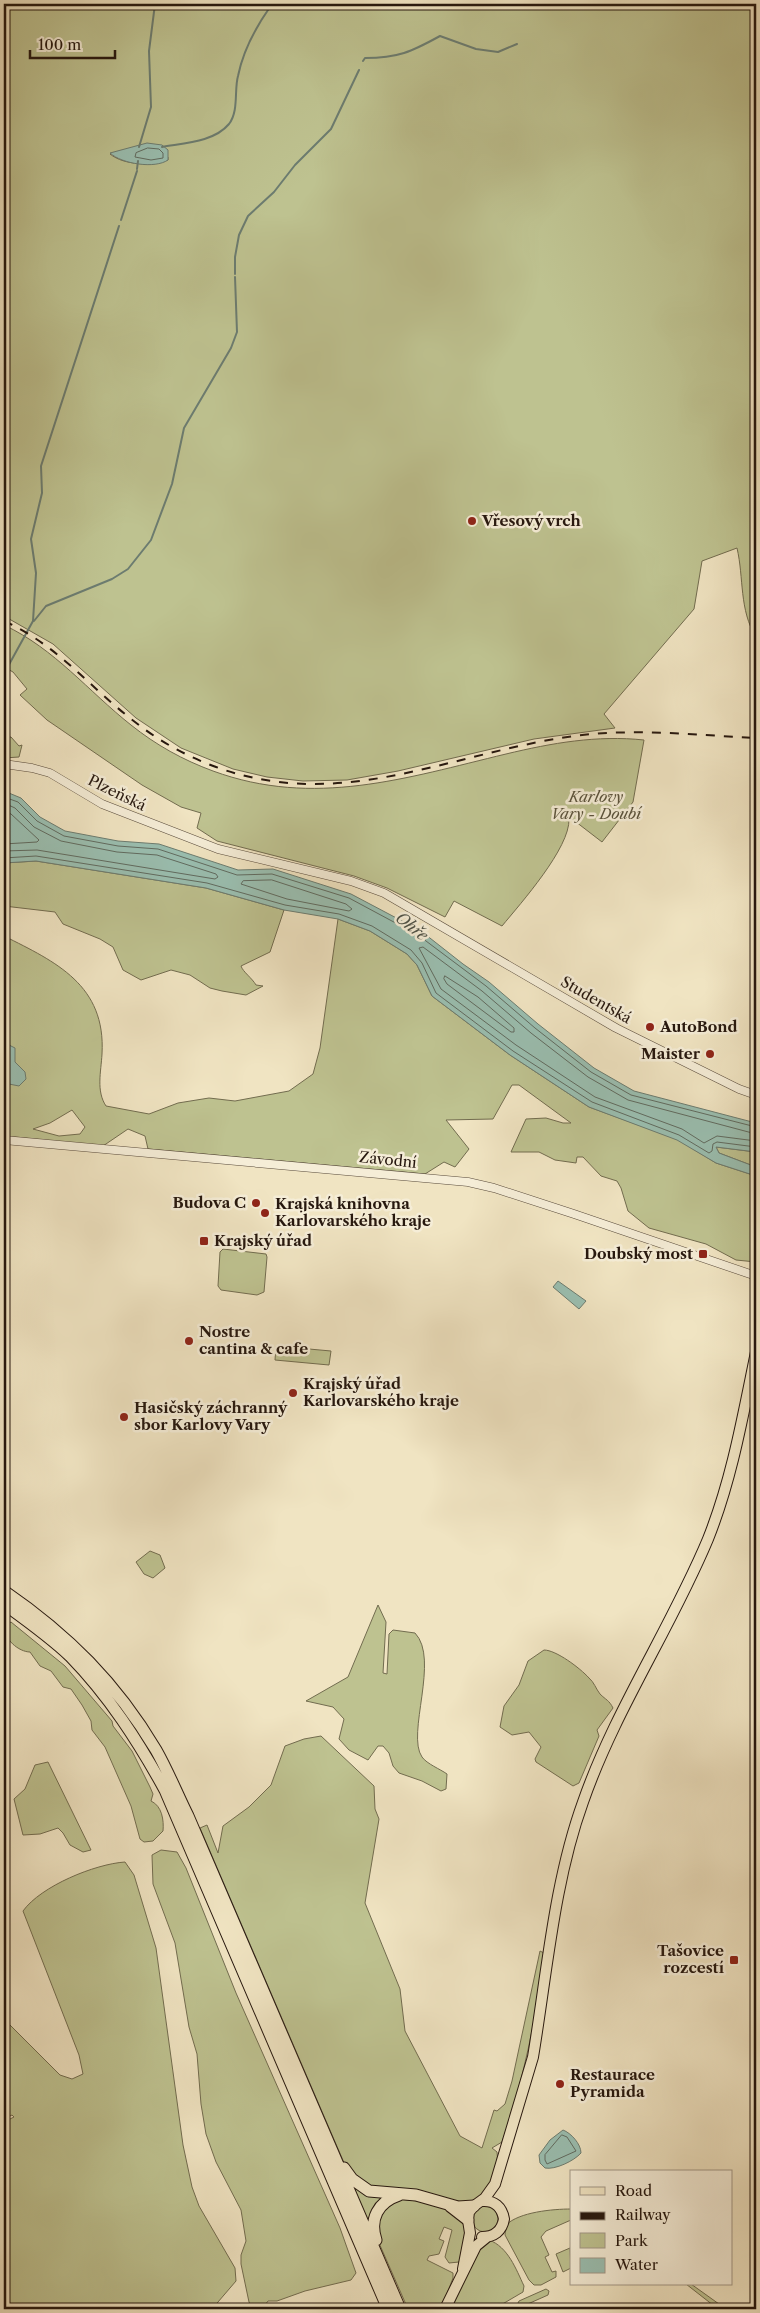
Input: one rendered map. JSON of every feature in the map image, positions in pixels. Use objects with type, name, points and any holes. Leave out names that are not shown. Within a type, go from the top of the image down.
[{"type":"highway","points":[[4,1591],[53,1626],[117,1691],[157,1752],[388,2309]]},
{"type":"highway","points":[[4,1604],[68,1655],[110,1701],[142,1749],[183,1818]]},
{"type":"highway","points":[[194,1844],[330,2145],[400,2309]]},
{"type":"highway","points":[[330,2145],[352,2179],[362,2188],[378,2192],[408,2194],[449,2206],[463,2207],[478,2203]]},
{"type":"highway","points":[[392,2290],[374,2236],[375,2215],[378,2208],[387,2200],[408,2194]]},
{"type":"highway","points":[[449,2206],[469,2223]]},
{"type":"main road","points":[[445,2309],[463,2269],[480,2241],[496,2233],[503,2224],[503,2214],[497,2205],[495,2184],[533,2057],[564,1872],[578,1814],[599,1759],[708,1538],[731,1470],[756,1352]]},
{"type":"main road","points":[[463,2269],[470,2233],[469,2223],[478,2203],[495,2184]]},
{"type":"main road","points":[[478,2203],[491,2202],[497,2205]]},
{"type":"main road","points":[[469,2223],[477,2235],[487,2237]]},
{"type":"street","name":"Plzeňská","points":[[4,764],[50,773],[102,804],[218,849],[351,881],[384,893],[434,921]]},
{"type":"street","name":"Studentská","points":[[434,921],[616,1028],[752,1095],[756,1100]]},
{"type":"street","name":"Závodní","points":[[4,1140],[468,1182],[494,1188],[565,1211],[756,1276]]},
{"type":"green space","points":[[4,4],[756,4],[756,637],[744,605],[737,548],[702,561],[694,609],[604,714],[615,728],[534,739],[398,771],[347,780],[303,781],[267,777],[233,769],[181,748],[136,718],[53,644],[4,616]],"holes":[[[135,148],[168,157],[168,160],[161,162],[138,163],[123,161],[110,154]]]},
{"type":"green space","name":"Karlovy Vary - Doubí","points":[[4,625],[55,658],[115,712],[160,745],[202,767],[250,782],[287,787],[324,788],[360,785],[396,780],[557,743],[592,739],[644,740],[633,802],[602,842],[554,805],[569,819],[562,845],[532,890],[502,926],[454,901],[445,917],[387,888],[354,876],[217,841],[197,828],[201,813],[181,807],[142,785],[47,720],[20,695],[27,689],[13,672],[4,667]]},
{"type":"green space","points":[[4,737],[11,737],[19,746],[22,745],[19,757],[4,758]]},
{"type":"green space","points":[[36,861],[206,888],[284,910],[270,952],[241,966],[256,985],[263,986],[246,995],[222,991],[210,988],[190,975],[171,970],[141,980],[123,970],[113,947],[100,939],[63,924],[55,912],[4,906],[4,863]]},
{"type":"green space","points":[[338,919],[370,931],[407,954],[417,965],[432,996],[510,1055],[589,1107],[677,1139],[716,1163],[756,1176],[756,1262],[736,1260],[706,1244],[649,1228],[628,1211],[617,1181],[601,1176],[583,1157],[577,1157],[576,1163],[555,1160],[539,1152],[511,1152],[526,1119],[546,1118],[563,1123],[571,1123],[519,1085],[512,1085],[493,1119],[446,1120],[469,1149],[455,1167],[444,1162],[425,1174],[148,1149],[145,1136],[128,1129],[103,1146],[4,1136],[4,936],[59,967],[74,979],[86,993],[96,1010],[101,1030],[100,1088],[106,1106],[149,1114],[178,1103],[209,1098],[235,1101],[289,1091],[313,1074],[320,1048]],"holes":[[[72,1110],[85,1127],[80,1134],[59,1136],[33,1129],[50,1123]]]},
{"type":"green space","points":[[716,1147],[756,1152],[756,1167],[719,1153]]},
{"type":"green space","points":[[223,1249],[266,1254],[264,1292],[257,1295],[221,1290],[218,1286],[220,1252]]},
{"type":"green space","points":[[276,1346],[331,1351],[329,1365],[275,1360]]},
{"type":"green space","points":[[150,1551],[160,1555],[165,1568],[153,1578],[144,1574],[136,1562]]},
{"type":"green space","points":[[378,1605],[386,1622],[383,1673],[387,1674],[389,1634],[393,1630],[415,1633],[422,1645],[424,1678],[418,1746],[424,1760],[447,1774],[446,1789],[441,1791],[422,1781],[399,1773],[393,1766],[389,1753],[383,1746],[378,1746],[368,1760],[349,1750],[339,1739],[344,1719],[333,1707],[306,1701],[348,1677]]},
{"type":"green space","points":[[11,1622],[65,1666],[112,1721],[113,1726],[132,1751],[153,1794],[151,1801],[158,1806],[163,1818],[163,1831],[153,1841],[144,1842],[140,1839],[131,1806],[105,1747],[92,1730],[91,1721],[82,1705],[71,1689],[63,1687],[51,1671],[40,1666],[30,1652],[21,1650],[9,1640],[5,1626]]},
{"type":"green space","points":[[544,1650],[561,1656],[580,1669],[613,1708],[597,1730],[599,1736],[579,1783],[573,1786],[536,1762],[535,1759],[541,1747],[529,1732],[512,1735],[500,1727],[504,1706],[519,1685],[528,1661]]},
{"type":"green space","points":[[321,1736],[374,1786],[375,1809],[379,1819],[365,1903],[400,1989],[405,2031],[460,2136],[482,2148],[494,2110],[497,2111],[505,2104],[512,2081],[540,1951],[546,1954],[533,2026],[517,2096],[502,2142],[492,2148],[497,2152],[494,2174],[490,2186],[484,2195],[469,2203],[364,2185],[345,2165],[200,1828],[207,1825],[218,1853],[223,1826],[249,1807],[271,1785],[285,1746],[304,1739]]},
{"type":"green space","points":[[48,1762],[91,1850],[83,1852],[70,1845],[58,1828],[40,1834],[23,1835],[14,1799],[25,1789],[35,1765]]},
{"type":"green space","points":[[161,1850],[177,1852],[186,1868],[236,1993],[340,2228],[356,2273],[351,2280],[305,2291],[277,2301],[268,2301],[262,2309],[253,2309],[249,2302],[241,2264],[241,2255],[246,2241],[241,2210],[216,2162],[206,2134],[201,2104],[197,2054],[189,2027],[175,1943],[153,1884],[152,1855]]},
{"type":"green space","points":[[125,1862],[134,1875],[156,1948],[183,2145],[192,2187],[199,2206],[235,2268],[236,2281],[212,2309],[14,2309],[4,2294],[4,2122],[14,2117],[12,2115],[4,2119],[4,2019],[60,2075],[72,2079],[83,2074],[79,2055],[23,1911],[42,1893],[55,1885],[99,1867]]},
{"type":"green space","points":[[352,2185],[386,2196],[369,2223]]},
{"type":"green space","points":[[400,2199],[435,2204],[446,2208],[462,2221],[466,2231],[465,2243],[459,2262],[449,2263],[445,2257],[452,2230],[444,2227],[439,2239],[444,2241],[439,2254],[429,2256],[427,2260],[453,2273],[453,2278],[441,2309],[408,2309],[379,2243],[377,2235],[380,2213]]},
{"type":"green space","points":[[485,2206],[494,2210],[498,2219],[494,2228],[485,2232],[476,2228],[472,2219],[476,2210]]},
{"type":"green space","points":[[570,2209],[570,2220],[546,2231],[541,2237],[549,2255],[545,2257],[552,2272],[556,2271],[556,2277],[541,2285],[534,2285],[529,2280],[505,2235],[506,2225],[519,2217],[546,2211]]},
{"type":"green space","points":[[489,2240],[496,2243],[511,2259],[524,2286],[523,2292],[494,2309],[449,2309],[476,2250]]},
{"type":"green space","points":[[570,2248],[570,2268],[563,2272],[556,2254]]},
{"type":"green space","points":[[689,2286],[694,2286],[726,2309],[718,2309]]},
{"type":"green space","points":[[546,2289],[549,2291],[548,2295],[521,2307],[517,2305],[519,2301]]},
{"type":"water","points":[[147,143],[162,145],[168,150],[168,160],[162,163],[147,165],[122,160],[110,153]]},
{"type":"water","points":[[4,791],[21,798],[40,817],[65,831],[118,841],[159,844],[238,870],[273,869],[351,894],[421,931],[489,982],[594,1068],[634,1091],[756,1123],[756,1152],[716,1147],[719,1153],[756,1167],[756,1176],[716,1163],[677,1140],[589,1107],[510,1055],[432,996],[417,965],[407,954],[370,931],[338,919],[284,910],[206,888],[36,861],[4,863]]},
{"type":"water","points":[[9,1045],[15,1048],[15,1062],[25,1072],[26,1079],[19,1086],[4,1083],[4,1069],[9,1065],[4,1048]]},
{"type":"water","points":[[558,1281],[586,1301],[579,1309],[553,1287]]},
{"type":"water","points":[[563,2130],[575,2139],[581,2153],[564,2164],[554,2168],[545,2168],[540,2163],[539,2155],[550,2140]]},
{"type":"waterway","points":[[139,147],[151,107],[149,51],[155,4]]},
{"type":"waterway","points":[[162,147],[207,138],[223,130],[229,124],[234,113],[237,82],[243,57],[255,31],[270,7]]},
{"type":"waterway","points":[[363,61],[365,58],[387,57],[404,53],[440,36],[476,49],[498,52],[517,44]]},
{"type":"waterway","points":[[235,274],[235,257],[239,235],[248,216],[274,192],[295,165],[331,129],[359,70]]},
{"type":"waterway","points":[[137,169],[138,161]]},
{"type":"waterway","points":[[121,220],[137,171]]},
{"type":"waterway","points":[[6,670],[33,621],[36,573],[31,539],[42,493],[41,466],[119,226]]},
{"type":"waterway","points":[[34,621],[46,606],[112,579],[128,569],[151,540],[172,484],[184,428],[231,348],[237,332],[235,277]]},
{"type":"railway","points":[[4,621],[41,642],[57,654],[118,708],[163,742],[216,767],[262,780],[308,784],[352,782],[396,775],[528,744],[597,734],[665,733],[756,738]]},
{"type":"place","name":"Vřesový vrch","points":[[472,521]]},
{"type":"place","name":"AutoBond","points":[[650,1027]]},
{"type":"place","name":"Maister","points":[[710,1054]]},
{"type":"place","name":"Budova C","points":[[256,1203]]},
{"type":"place","name":"Krajská knihovna Karlovarského kraje","points":[[265,1213]]},
{"type":"place","name":"Krajský úřad","points":[[204,1241]]},
{"type":"place","name":"Doubský most","points":[[703,1254]]},
{"type":"place","name":"Nostre cantina & cafe","points":[[189,1341]]},
{"type":"place","name":"Krajský úřad Karlovarského kraje","points":[[293,1393]]},
{"type":"place","name":"Hasičský záchranný sbor Karlovy Vary","points":[[124,1417]]},
{"type":"place","name":"Tašovice rozcestí","points":[[734,1960]]},
{"type":"place","name":"Restaurace Pyramida","points":[[560,2084]]},
{"type":"water label","name":"Ohře","points":[[412,926]]}]
